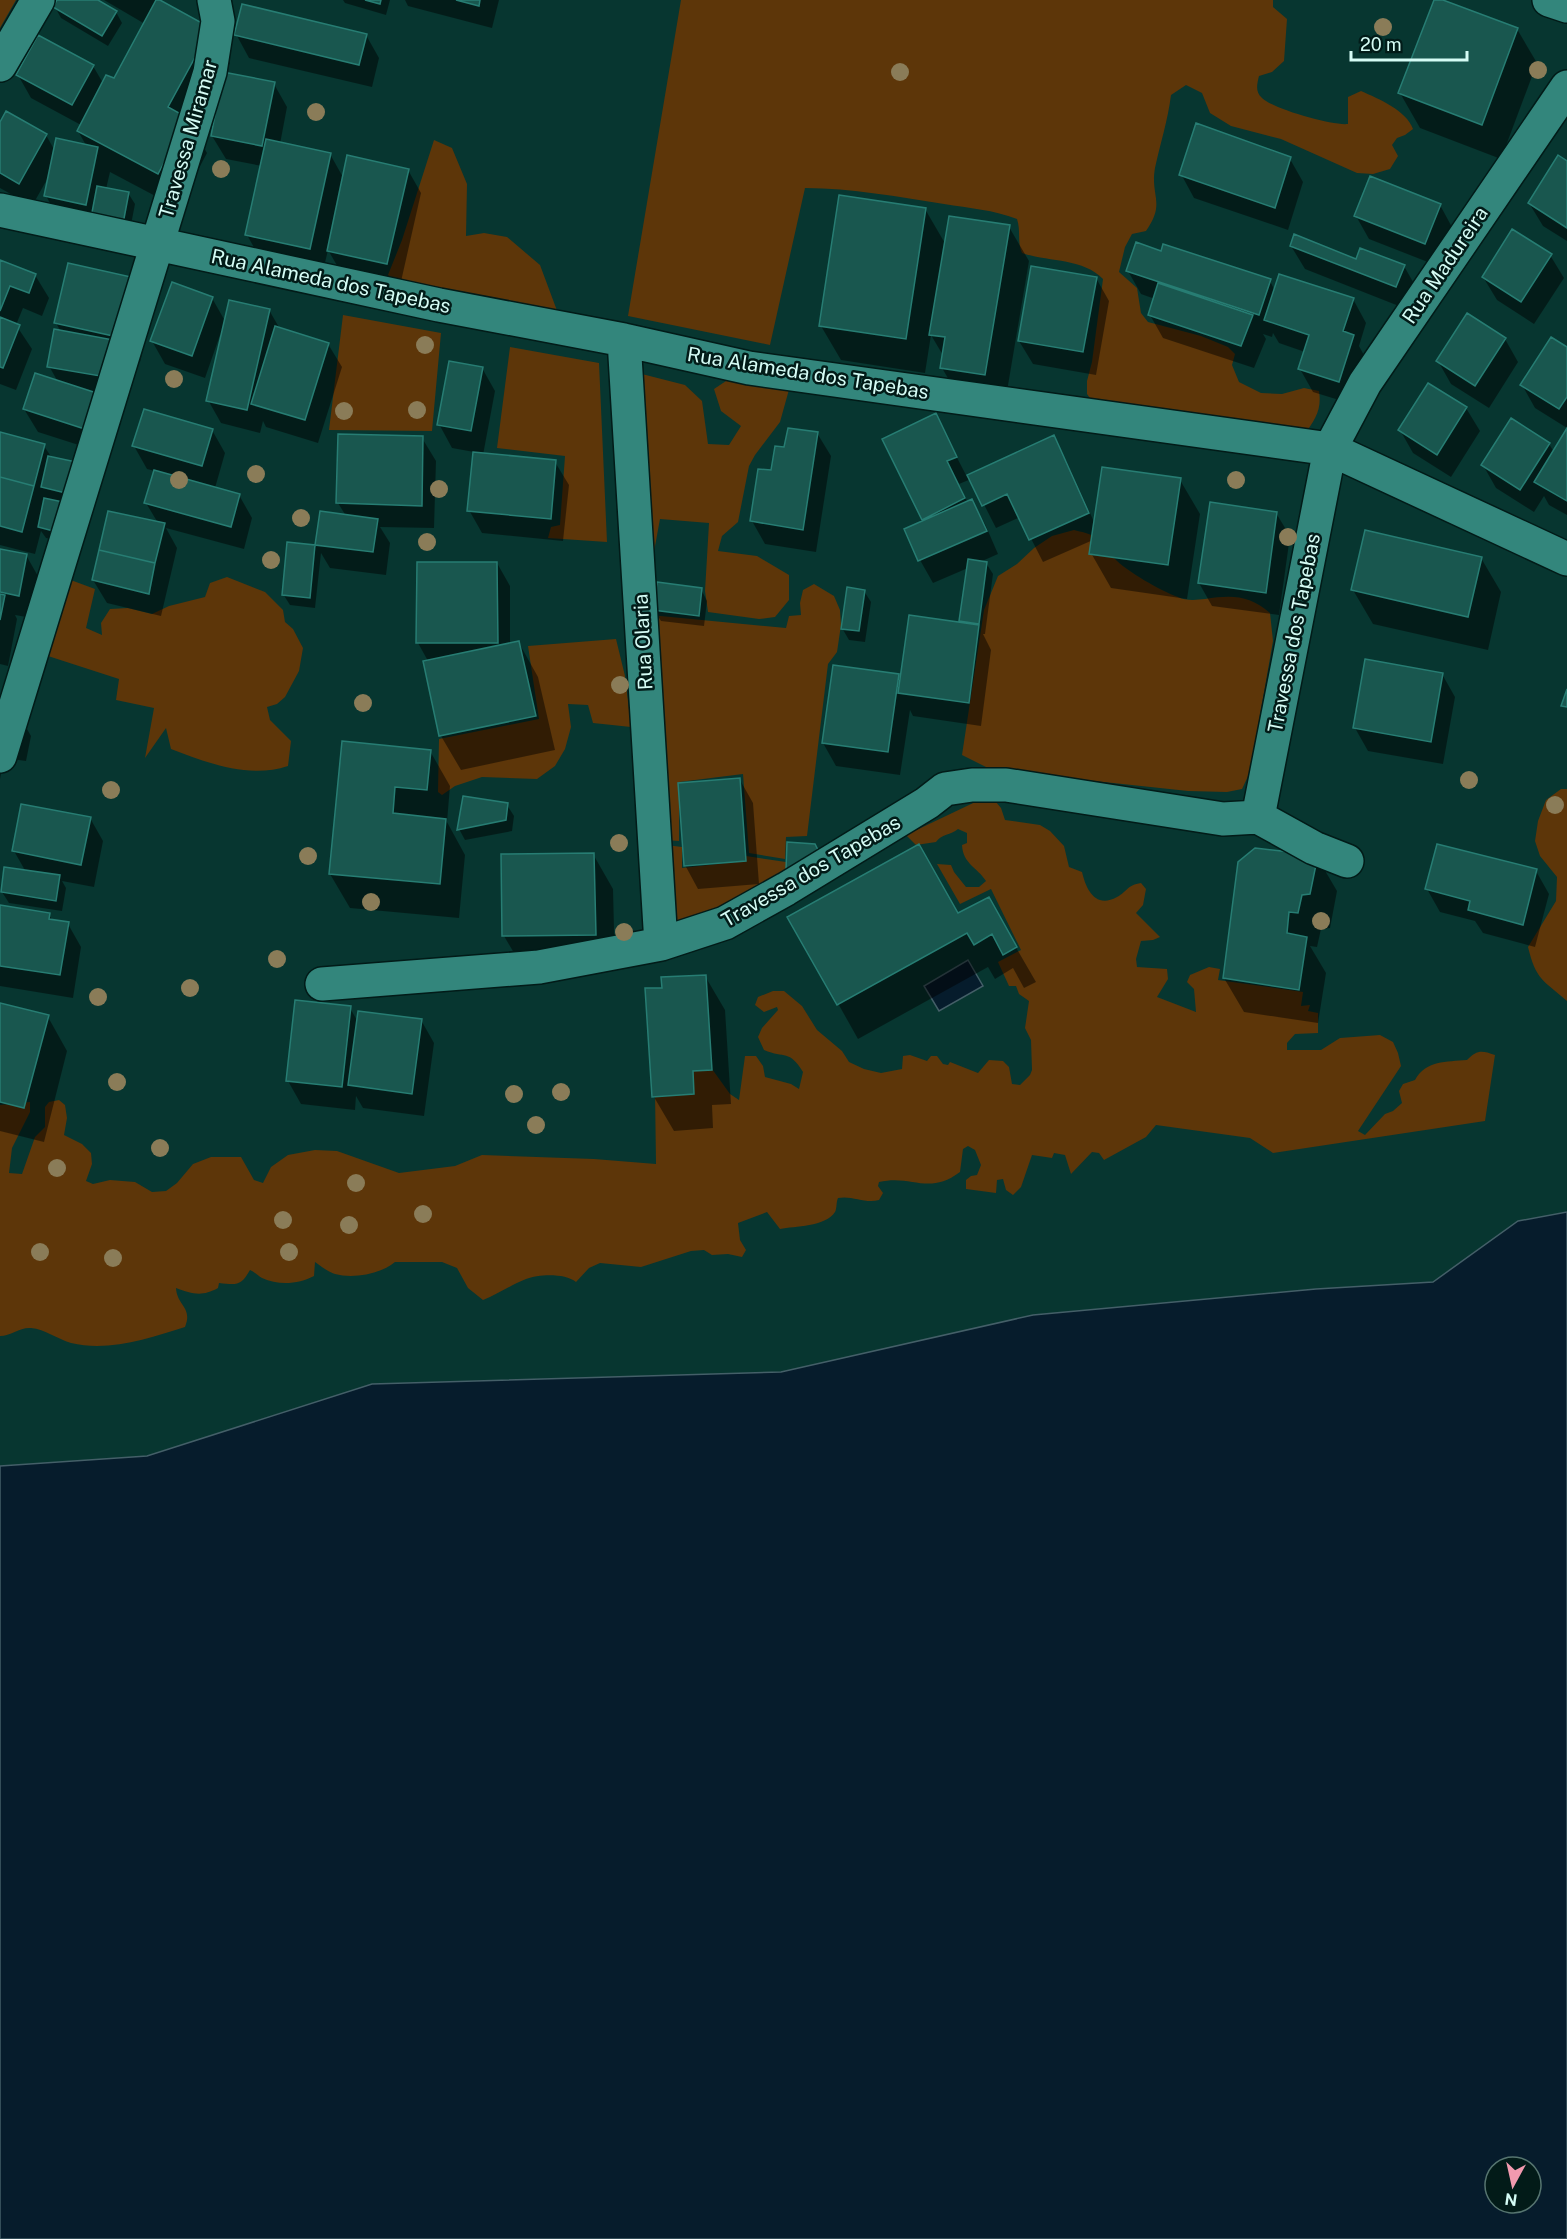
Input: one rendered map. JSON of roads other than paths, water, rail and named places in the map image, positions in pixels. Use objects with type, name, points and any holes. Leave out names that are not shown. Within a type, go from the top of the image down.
[{"type":"street","points":[[0,65],[38,0]]},
{"type":"street","name":"Travessa Miramar","points":[[0,756],[210,72],[218,21],[214,0]]},
{"type":"street","points":[[1549,0],[1567,6]]},
{"type":"street","name":"Rua Madureira","points":[[1330,449],[1365,383],[1567,87]]},
{"type":"street","name":"Rua Alameda dos Tapebas","points":[[0,210],[439,305],[624,340],[749,368],[1330,449],[1567,559]]},
{"type":"street","name":"Rua Olaria","points":[[624,340],[661,944]]},
{"type":"street","name":"Travessa dos Tapebas","points":[[322,984],[539,966],[661,944],[725,923],[806,877],[927,803],[945,789],[972,785],[1006,785],[1223,819],[1258,817],[1330,449]]},
{"type":"street","points":[[1258,817],[1314,848],[1347,861]]},
{"type":"water","points":[[968,960],[983,986],[939,1011],[924,986]]},
{"type":"water","points":[[1567,1212],[1567,2239],[0,2239],[0,1466],[147,1456],[372,1384],[781,1372],[1033,1315],[1316,1289],[1433,1282],[1518,1221]]}]
